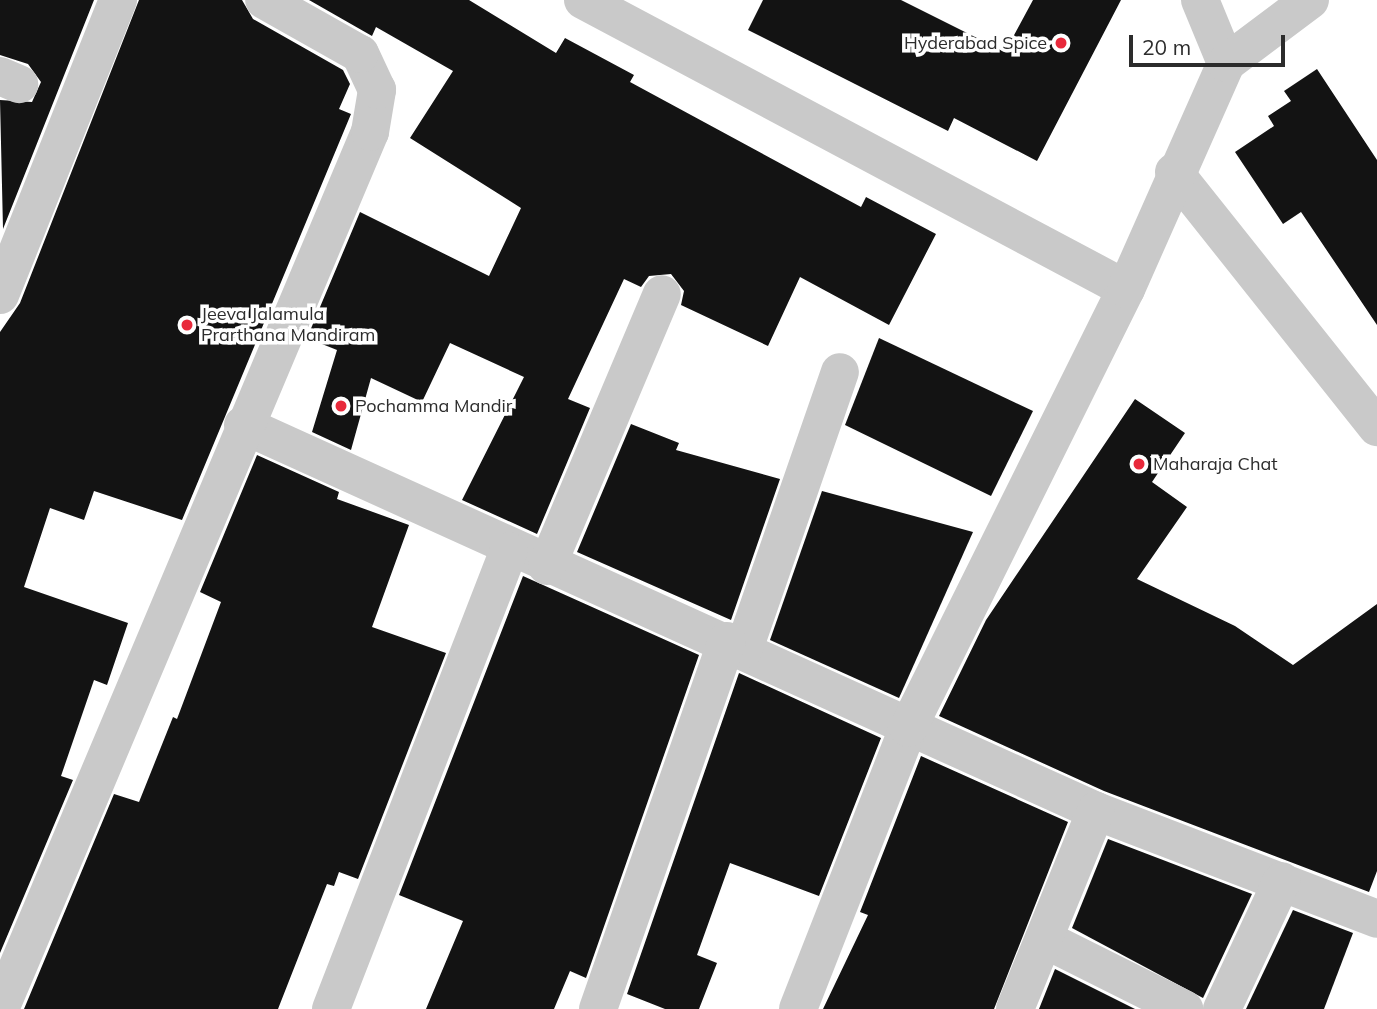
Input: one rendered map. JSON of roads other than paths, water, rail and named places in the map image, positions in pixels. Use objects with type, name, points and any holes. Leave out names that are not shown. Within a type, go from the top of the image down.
[{"type":"street","points":[[0,295],[118,0]]},
{"type":"street","points":[[0,1009],[243,425],[370,132],[377,90],[360,54],[264,0]]},
{"type":"street","points":[[583,0],[1126,289]]},
{"type":"street","points":[[1200,0],[1226,63]]},
{"type":"street","points":[[799,1009],[908,728],[1126,289],[1174,172],[1226,63],[1310,0]]},
{"type":"street","points":[[1174,172],[1377,427]]},
{"type":"street","points":[[547,566],[663,294]]},
{"type":"street","points":[[598,1009],[840,372]]},
{"type":"street","points":[[243,425],[509,551],[735,645],[908,728],[1096,811],[1377,919]]},
{"type":"street","points":[[331,1009],[509,551]]},
{"type":"street","points":[[1015,1009],[1096,811]]},
{"type":"street","points":[[1222,1009],[1282,881]]},
{"type":"street","points":[[1044,939],[1184,1009]]},
{"type":"place","name":"Hyderabad Spice","points":[[1061,43]]},
{"type":"place","name":"Jeeva Jalamula Prarthana Mandiram","points":[[187,325]]},
{"type":"place","name":"Pochamma Mandir","points":[[341,406]]},
{"type":"place","name":"Maharaja Chat","points":[[1139,464]]}]
